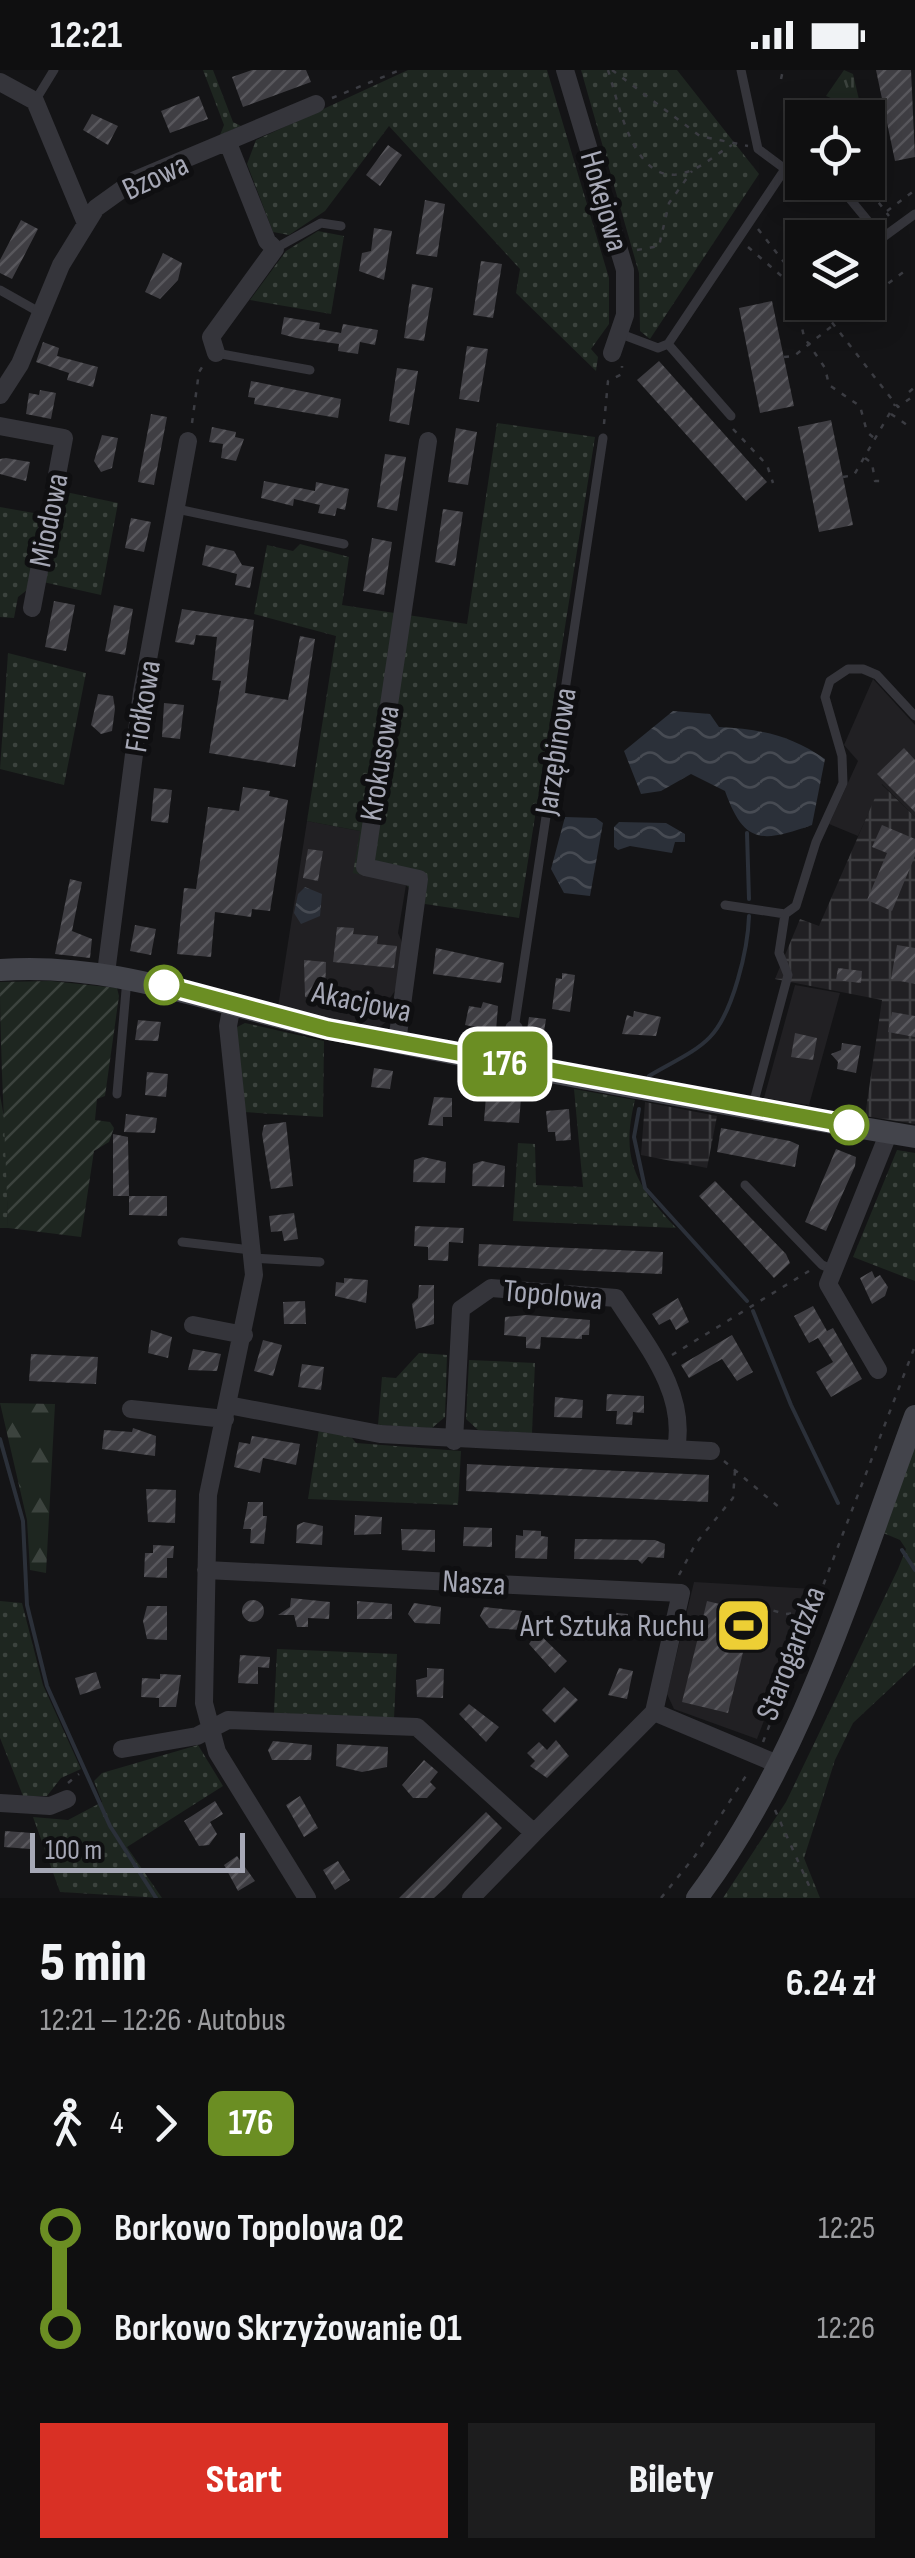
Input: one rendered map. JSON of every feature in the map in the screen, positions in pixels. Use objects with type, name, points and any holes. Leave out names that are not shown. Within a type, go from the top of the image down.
[{"type":"street","name":"Hokejowa","points":[[565,70],[625,270],[628,289],[621,334],[612,353]]},
{"type":"street","points":[[0,82],[35,101],[84,221]]},
{"type":"street","name":"Bzowa","points":[[0,395],[20,364],[39,312],[84,221],[135,180],[316,104]]},
{"type":"street","points":[[216,353],[210,337],[275,248],[268,241],[228,143]]},
{"type":"street","name":"Miodowa","points":[[0,426],[64,438],[32,608]]},
{"type":"street","name":"Fiołkowa","points":[[116,975],[142,692],[188,440]]},
{"type":"street","name":"Krokusowa","points":[[397,1042],[420,879],[365,867],[428,441]]},
{"type":"street","name":"Akacjowa","points":[[0,970],[116,975],[397,1042],[915,1137]]},
{"type":"street","points":[[232,1005],[228,1026],[254,1275],[208,1496],[204,1704],[217,1752],[308,1898]]},
{"type":"street","name":"Jarzębinowa","points":[[508,1064],[514,1029]]},
{"type":"street","points":[[878,1370],[828,1284],[827,1266],[889,1132]]},
{"type":"street","name":"Topolowa","points":[[454,1441],[461,1308],[485,1290],[609,1294],[616,1298],[658,1364],[680,1412],[676,1450]]},
{"type":"street","points":[[193,1325],[244,1335]]},
{"type":"street","points":[[131,1409],[226,1412],[454,1441],[711,1451]]},
{"type":"street","name":"Starogardzka","points":[[697,1898],[728,1856],[780,1765],[915,1416]]},
{"type":"street","name":"Nasza","points":[[206,1570],[672,1592]]},
{"type":"street","points":[[470,1898],[654,1712],[681,1593],[672,1592]]},
{"type":"street","points":[[654,1712],[780,1765]]},
{"type":"street","points":[[122,1749],[198,1736],[228,1720],[417,1726],[534,1833]]},
{"type":"street","points":[[0,1803],[50,1806],[67,1799]]},
{"type":"lane","points":[[35,101],[54,70]]},
{"type":"lane","points":[[621,334],[658,348],[668,344],[785,169],[758,149],[740,70]]},
{"type":"lane","points":[[851,200],[882,238],[915,214]]},
{"type":"lane","points":[[275,248],[322,222],[341,226]]},
{"type":"lane","points":[[0,290],[39,312]]},
{"type":"lane","points":[[668,344],[731,416]]},
{"type":"lane","points":[[216,353],[310,370]]},
{"type":"lane","name":"Jarzębinowa","points":[[514,1029],[603,438]]},
{"type":"lane","points":[[177,509],[344,544]]},
{"type":"lane","points":[[725,906],[785,914],[796,906],[816,842],[843,783],[842,756],[826,697],[830,681],[848,668],[863,668],[878,675],[915,716]]},
{"type":"lane","points":[[752,1108],[788,976],[779,954],[785,914]]},
{"type":"lane","points":[[116,975],[117,1094]]},
{"type":"lane","points":[[745,1185],[827,1266]]},
{"type":"lane","points":[[182,1242],[320,1262]]},
{"type":"path","points":[[316,104],[400,70]]},
{"type":"path","points":[[610,70],[700,136],[758,149]]},
{"type":"path","points":[[610,70],[637,150],[651,170],[669,176],[693,170],[732,145]]},
{"type":"path","points":[[781,79],[783,70]]},
{"type":"path","points":[[630,252],[659,246],[669,203],[693,170]]},
{"type":"path","points":[[886,212],[915,190]]},
{"type":"path","points":[[876,200],[898,227]]},
{"type":"path","points":[[751,220],[785,263]]},
{"type":"path","points":[[735,244],[757,252],[792,286],[810,344],[818,363],[826,368],[829,385],[860,406],[868,432],[875,439]]},
{"type":"path","points":[[885,286],[906,270]]},
{"type":"path","points":[[830,320],[898,408],[915,387]]},
{"type":"path","points":[[784,357],[810,344],[834,325]]},
{"type":"path","points":[[188,440],[199,372],[216,353]]},
{"type":"path","points":[[603,438],[608,381],[622,374],[623,366],[612,353]]},
{"type":"path","points":[[843,477],[854,474],[895,404]]},
{"type":"path","points":[[890,413],[910,428]]},
{"type":"path","points":[[731,416],[729,425],[767,465],[773,483]]},
{"type":"path","points":[[864,457],[872,463],[875,481],[881,481]]},
{"type":"path","points":[[658,1364],[827,1266]]},
{"type":"path","points":[[661,1898],[695,1856],[758,1755],[915,1346]]},
{"type":"path","points":[[711,1451],[780,1508]]},
{"type":"path","points":[[672,1592],[696,1543],[733,1498],[734,1470]]},
{"type":"path","points":[[761,1607],[785,1614],[814,1612]]},
{"type":"path","points":[[781,1817],[811,1890]]},
{"type":"shaded area","points":[[873,679],[915,725],[915,817],[882,784],[858,836],[829,824],[858,761],[844,745]]},
{"type":"shaded area","points":[[881,784],[915,817],[915,1124],[865,1116],[882,1000],[775,979],[800,919],[819,926]]},
{"type":"shaded area","points":[[307,821],[360,831],[406,885],[398,933],[404,947],[397,988],[390,998],[386,1022],[377,1029],[278,1007]]},
{"type":"shaded area","points":[[795,985],[840,993],[809,1105],[764,1098]]},
{"type":"shaded area","points":[[645,1102],[717,1116],[707,1168],[641,1155]]},
{"type":"shaded area","points":[[694,1582],[814,1589],[757,1739],[674,1709],[667,1694]]},
{"type":"green space","points":[[203,70],[213,70],[233,122],[241,126],[220,135],[224,125]]},
{"type":"green space","points":[[408,70],[547,70],[609,278],[609,324],[591,349],[598,357],[596,371],[516,293],[520,269],[389,126],[325,211],[289,235],[273,232],[247,164],[256,140]]},
{"type":"green space","points":[[581,70],[677,70],[759,174],[650,339],[640,331],[639,273]]},
{"type":"green space","points":[[844,70],[853,74],[859,100],[826,96]]},
{"type":"green space","points":[[318,231],[344,236],[331,314],[250,300],[286,251]]},
{"type":"green space","points":[[497,423],[595,437],[519,918],[425,904],[406,885],[353,873],[360,831],[307,821],[336,636],[254,614],[267,545],[293,551],[300,544],[349,557],[342,605],[467,624]]},
{"type":"green space","points":[[61,491],[118,503],[101,595],[43,582]]},
{"type":"green space","points":[[0,507],[45,515],[31,587],[18,597],[14,618],[0,617]]},
{"type":"green space","points":[[8,653],[86,673],[64,785],[0,769]]},
{"type":"green space","points":[[51,981],[117,988],[119,996],[105,1096],[97,1099],[95,1120],[110,1122],[114,1128],[109,1142],[94,1151],[81,1237],[8,1228],[0,982]]},
{"type":"green space","points":[[245,1023],[324,1041],[323,1117],[244,1112],[235,1028]]},
{"type":"green space","points":[[574,1089],[635,1100],[629,1139],[635,1170],[641,1184],[676,1228],[513,1221],[518,1143],[535,1144],[536,1185],[583,1187]]},
{"type":"green space","points":[[0,1095],[6,1128],[8,1228],[0,1228]]},
{"type":"green space","points":[[897,1150],[915,1153],[915,1281],[853,1257]]},
{"type":"green space","points":[[419,1353],[447,1355],[445,1417],[432,1428],[378,1425],[382,1377],[396,1378]]},
{"type":"green space","points":[[469,1360],[535,1363],[532,1433],[478,1430],[466,1419]]},
{"type":"green space","points":[[0,1403],[55,1404],[46,1573],[30,1570],[27,1520]]},
{"type":"green space","points":[[319,1429],[349,1434],[356,1443],[461,1451],[458,1505],[308,1499]]},
{"type":"green space","points":[[915,1442],[915,1665],[853,1723],[835,1760],[804,1858],[820,1898],[723,1898],[786,1802],[898,1569],[906,1549],[900,1540],[881,1532]]},
{"type":"green space","points":[[0,1601],[22,1603],[43,1685],[81,1769],[61,1778],[47,1796],[23,1796],[0,1738]]},
{"type":"green space","points":[[277,1649],[397,1654],[394,1719],[274,1713]]},
{"type":"green space","points":[[198,1745],[223,1786],[127,1847],[162,1898],[60,1892],[33,1817],[68,1820],[102,1802],[94,1781],[102,1773]]},
{"type":"water","points":[[673,711],[710,714],[719,727],[775,735],[825,759],[812,825],[780,835],[756,835],[739,821],[725,791],[691,774],[661,791],[641,794],[624,751]]},
{"type":"water","points":[[565,817],[596,818],[603,823],[590,896],[564,893],[551,869]]},
{"type":"water","points":[[619,822],[666,823],[685,834],[685,842],[675,842],[672,853],[630,846],[618,850],[614,847],[614,827]]},
{"type":"water","points":[[305,887],[322,894],[320,916],[301,924],[294,913],[298,894]]},
{"type":"building","points":[[252,70],[306,70],[311,82],[243,107],[232,77]]},
{"type":"building","points":[[876,70],[911,70],[915,157],[895,161]]},
{"type":"building","points":[[199,96],[208,119],[170,133],[161,111]]},
{"type":"building","points":[[92,114],[118,126],[108,145],[83,130]]},
{"type":"building","points":[[388,145],[402,155],[380,186],[366,175]]},
{"type":"building","points":[[425,200],[445,204],[437,257],[416,254]]},
{"type":"building","points":[[21,220],[38,229],[12,279],[0,273],[0,260]]},
{"type":"building","points":[[374,228],[392,231],[384,280],[359,271],[362,253],[371,251]]},
{"type":"building","points":[[163,253],[182,263],[178,280],[160,299],[145,292]]},
{"type":"building","points":[[481,261],[502,264],[493,318],[473,315]]},
{"type":"building","points":[[412,284],[433,288],[424,341],[404,338]]},
{"type":"building","points":[[772,301],[794,406],[760,413],[739,308]]},
{"type":"building","points":[[284,317],[320,323],[319,329],[341,333],[343,324],[378,330],[375,345],[360,342],[358,354],[338,351],[339,344],[281,334]]},
{"type":"building","points":[[43,342],[59,348],[57,356],[98,367],[93,387],[67,380],[69,373],[36,362]]},
{"type":"building","points":[[467,346],[488,349],[479,402],[459,399]]},
{"type":"building","points":[[659,361],[767,482],[746,501],[637,380]]},
{"type":"building","points":[[397,368],[418,371],[409,425],[389,421]]},
{"type":"building","points":[[251,381],[341,399],[338,418],[254,404],[255,398],[248,397]]},
{"type":"building","points":[[40,390],[56,393],[51,419],[26,414],[29,393],[39,395]]},
{"type":"building","points":[[151,414],[167,417],[154,485],[138,482]]},
{"type":"building","points":[[831,420],[853,525],[819,532],[798,427]]},
{"type":"building","points":[[212,427],[236,432],[235,437],[244,439],[236,461],[221,458],[223,444],[209,442]]},
{"type":"building","points":[[456,428],[477,432],[468,485],[448,482]]},
{"type":"building","points":[[102,435],[118,438],[112,468],[101,472],[94,461]]},
{"type":"building","points":[[385,454],[406,457],[397,511],[377,507]]},
{"type":"building","points":[[0,459],[30,462],[26,481],[0,474]]},
{"type":"building","points":[[264,481],[315,491],[316,482],[349,489],[345,510],[337,508],[335,516],[318,513],[320,505],[294,499],[293,506],[261,498]]},
{"type":"building","points":[[443,509],[463,512],[455,566],[435,562]]},
{"type":"building","points":[[131,518],[151,522],[144,552],[125,548]]},
{"type":"building","points":[[372,538],[392,542],[384,595],[363,591]]},
{"type":"building","points":[[206,545],[234,551],[242,565],[254,567],[250,588],[235,585],[237,574],[202,565]]},
{"type":"building","points":[[54,601],[75,605],[66,651],[45,647]]},
{"type":"building","points":[[114,605],[133,609],[125,655],[105,651]]},
{"type":"building","points":[[182,609],[254,620],[245,693],[288,700],[300,636],[315,639],[295,767],[209,753],[221,681],[212,680],[217,637],[196,635],[194,645],[175,642]]},
{"type":"building","points":[[98,694],[113,696],[115,709],[112,731],[101,734],[91,725]]},
{"type":"building","points":[[164,703],[184,705],[180,739],[162,737]]},
{"type":"building","points":[[904,748],[915,760],[915,812],[877,774]]},
{"type":"building","points":[[243,787],[270,791],[269,796],[288,800],[270,911],[252,909],[251,917],[215,912],[211,957],[177,954],[184,888],[196,889],[208,807],[239,811]]},
{"type":"building","points":[[154,788],[172,790],[168,823],[151,821]]},
{"type":"building","points":[[882,825],[915,839],[915,856],[892,911],[867,900],[887,853],[872,847]]},
{"type":"building","points":[[308,849],[323,851],[318,881],[303,878]]},
{"type":"building","points":[[70,879],[82,882],[72,931],[92,939],[90,958],[55,954]]},
{"type":"building","points":[[135,925],[156,929],[151,955],[130,951]]},
{"type":"building","points":[[337,927],[354,928],[353,934],[378,936],[377,944],[397,946],[394,968],[333,962]]},
{"type":"building","points":[[897,945],[915,948],[915,984],[891,979]]},
{"type":"building","points":[[436,948],[504,963],[501,983],[433,974]]},
{"type":"building","points":[[304,960],[326,962],[325,998],[305,997]]},
{"type":"building","points":[[838,968],[862,971],[861,983],[836,980]]},
{"type":"building","points":[[562,973],[575,975],[570,1012],[552,1009],[556,978],[562,979]]},
{"type":"building","points":[[483,1002],[498,1006],[496,1031],[465,1025],[469,1006],[481,1008]]},
{"type":"building","points":[[634,1011],[661,1017],[656,1036],[622,1034],[627,1015],[633,1017]]},
{"type":"building","points":[[892,1012],[915,1016],[915,1037],[888,1032]]},
{"type":"building","points":[[529,1017],[546,1019],[542,1045],[525,1042]]},
{"type":"building","points":[[138,1020],[161,1022],[158,1041],[135,1040]]},
{"type":"building","points":[[795,1033],[817,1038],[813,1060],[791,1057]]},
{"type":"building","points":[[842,1043],[861,1046],[856,1073],[837,1069],[838,1062],[831,1054],[841,1050]]},
{"type":"building","points":[[374,1068],[393,1071],[390,1089],[371,1087]]},
{"type":"building","points":[[147,1072],[168,1074],[166,1097],[145,1095]]},
{"type":"building","points":[[496,1093],[521,1098],[519,1123],[484,1121],[486,1096]]},
{"type":"building","points":[[434,1097],[452,1098],[452,1117],[443,1117],[443,1126],[428,1125]]},
{"type":"building","points":[[569,1109],[571,1140],[556,1141],[555,1132],[548,1132],[546,1111]]},
{"type":"building","points":[[126,1114],[157,1118],[155,1133],[124,1132]]},
{"type":"building","points":[[286,1122],[293,1186],[271,1189],[264,1125]]},
{"type":"building","points":[[721,1128],[799,1145],[795,1167],[717,1152]]},
{"type":"building","points":[[113,1134],[128,1137],[129,1196],[113,1196]]},
{"type":"building","points":[[836,1149],[856,1157],[855,1166],[826,1231],[805,1222]]},
{"type":"building","points":[[423,1157],[446,1162],[445,1183],[413,1182],[414,1160]]},
{"type":"building","points":[[482,1161],[505,1166],[504,1187],[472,1186],[473,1164]]},
{"type":"building","points":[[715,1181],[786,1254],[790,1263],[774,1278],[699,1196]]},
{"type":"building","points":[[129,1196],[167,1196],[167,1216],[129,1215]]},
{"type":"building","points":[[294,1213],[298,1239],[284,1241],[282,1231],[271,1232],[269,1216]]},
{"type":"building","points":[[415,1226],[464,1228],[463,1243],[449,1242],[448,1261],[428,1260],[428,1247],[414,1246]]},
{"type":"building","points":[[479,1244],[663,1252],[662,1274],[478,1266]]},
{"type":"building","points":[[872,1271],[888,1287],[885,1296],[872,1304],[860,1278]]},
{"type":"building","points":[[344,1278],[368,1280],[366,1303],[335,1296],[336,1282],[344,1283]]},
{"type":"building","points":[[419,1285],[434,1285],[434,1324],[416,1329],[412,1304],[418,1298]]},
{"type":"building","points":[[678,1298],[689,1322],[676,1330],[670,1319],[659,1325],[652,1314]]},
{"type":"building","points":[[305,1301],[306,1324],[284,1324],[283,1302]]},
{"type":"building","points":[[813,1306],[827,1331],[833,1328],[862,1379],[831,1397],[816,1372],[833,1362],[818,1338],[809,1343],[794,1316]]},
{"type":"building","points":[[505,1317],[590,1320],[589,1335],[582,1335],[582,1339],[541,1337],[540,1349],[526,1348],[526,1337],[504,1335]]},
{"type":"building","points":[[151,1330],[172,1337],[168,1358],[148,1353]]},
{"type":"building","points":[[732,1335],[753,1372],[737,1381],[722,1359],[689,1378],[681,1365]]},
{"type":"building","points":[[263,1340],[282,1345],[273,1376],[254,1371]]},
{"type":"building","points":[[193,1349],[221,1354],[217,1371],[188,1370]]},
{"type":"building","points":[[31,1354],[98,1357],[96,1384],[29,1381]]},
{"type":"building","points":[[302,1364],[324,1367],[321,1390],[298,1387]]},
{"type":"building","points":[[607,1394],[644,1396],[644,1413],[633,1412],[632,1425],[616,1424],[617,1411],[606,1411]]},
{"type":"building","points":[[555,1397],[583,1400],[582,1418],[554,1417]]},
{"type":"building","points":[[133,1428],[156,1436],[155,1456],[102,1449],[104,1430],[132,1432]]},
{"type":"building","points":[[252,1436],[300,1444],[296,1465],[263,1458],[260,1473],[234,1467],[239,1442],[250,1444]]},
{"type":"building","points":[[467,1464],[709,1475],[708,1502],[466,1491]]},
{"type":"building","points":[[146,1489],[176,1490],[175,1523],[148,1522]]},
{"type":"building","points":[[248,1502],[263,1502],[263,1516],[267,1516],[264,1544],[250,1543],[251,1529],[243,1529]]},
{"type":"building","points":[[355,1515],[382,1517],[381,1534],[354,1535]]},
{"type":"building","points":[[304,1522],[323,1526],[322,1545],[296,1543],[297,1525]]},
{"type":"building","points":[[464,1527],[492,1528],[492,1547],[463,1546]]},
{"type":"building","points":[[401,1529],[435,1530],[435,1552],[402,1550]]},
{"type":"building","points":[[523,1530],[541,1531],[541,1536],[548,1537],[547,1559],[515,1558],[516,1535],[523,1536]]},
{"type":"building","points":[[575,1539],[655,1540],[665,1544],[664,1558],[648,1557],[642,1564],[638,1560],[574,1559]]},
{"type":"building","points":[[153,1545],[174,1546],[173,1558],[167,1558],[167,1578],[144,1577],[145,1553],[153,1553]]},
{"type":"building","points":[[291,1598],[330,1602],[329,1619],[308,1618],[308,1627],[297,1627],[294,1615],[278,1615],[290,1607]]},
{"type":"building","points":[[249,1600],[257,1600],[264,1611],[257,1622],[249,1622],[242,1615],[242,1607]]},
{"type":"building","points":[[357,1601],[392,1604],[392,1619],[357,1619]]},
{"type":"building","points":[[707,1601],[753,1612],[728,1713],[682,1702]]},
{"type":"building","points":[[414,1603],[441,1607],[440,1624],[415,1623],[408,1614]]},
{"type":"building","points":[[147,1606],[167,1606],[167,1640],[147,1639],[143,1621]]},
{"type":"building","points":[[484,1607],[522,1611],[521,1630],[489,1628],[480,1616]]},
{"type":"building","points":[[607,1612],[628,1614],[627,1634],[606,1632]]},
{"type":"building","points":[[537,1632],[567,1661],[555,1673],[529,1644]]},
{"type":"building","points":[[240,1655],[270,1657],[269,1668],[258,1667],[258,1684],[238,1683]]},
{"type":"building","points":[[427,1668],[444,1669],[443,1698],[417,1697],[416,1680],[427,1677]]},
{"type":"building","points":[[619,1668],[633,1671],[627,1699],[608,1695]]},
{"type":"building","points":[[96,1672],[101,1688],[80,1695],[75,1678]]},
{"type":"building","points":[[160,1674],[181,1675],[176,1707],[159,1707],[159,1698],[141,1697],[142,1678],[160,1679]]},
{"type":"building","points":[[564,1687],[578,1700],[555,1723],[542,1710]]},
{"type":"building","points":[[469,1704],[499,1727],[486,1742],[459,1714]]},
{"type":"building","points":[[556,1740],[569,1756],[547,1778],[530,1766],[535,1761],[527,1753],[539,1742],[547,1750]]},
{"type":"building","points":[[273,1741],[312,1745],[311,1760],[272,1760],[268,1750]]},
{"type":"building","points":[[337,1744],[388,1747],[387,1767],[362,1772],[336,1766]]},
{"type":"building","points":[[424,1760],[438,1772],[430,1782],[436,1788],[427,1798],[413,1798],[402,1785]]},
{"type":"building","points":[[300,1796],[318,1828],[304,1837],[286,1805]]},
{"type":"building","points":[[215,1801],[223,1814],[210,1822],[217,1834],[209,1845],[199,1846],[184,1821]]},
{"type":"building","points":[[486,1812],[502,1828],[445,1888],[434,1898],[399,1898]]},
{"type":"building","points":[[5,1831],[32,1833],[30,1849],[4,1847]]},
{"type":"building","points":[[237,1856],[255,1881],[238,1891],[224,1865]]},
{"type":"building","points":[[338,1861],[350,1880],[335,1890],[323,1870]]},
{"type":"waterway","points":[[747,833],[749,899]]},
{"type":"waterway","points":[[649,1076],[697,1048],[718,1026],[738,980],[749,916]]},
{"type":"waterway","points":[[639,1109],[634,1137],[645,1188],[747,1301]]},
{"type":"waterway","points":[[753,1311],[791,1405],[838,1503]]},
{"type":"waterway","points":[[0,1439],[23,1521],[27,1605],[47,1686],[110,1826],[156,1898]]},
{"type":"waterway","points":[[902,1550],[915,1570]]},
{"type":"bus line","name":"176","points":[[164,985],[328,1029],[849,1125]]},
{"type":"place","name":"Art Sztuka Ruchu","points":[[744,1625]]}]
